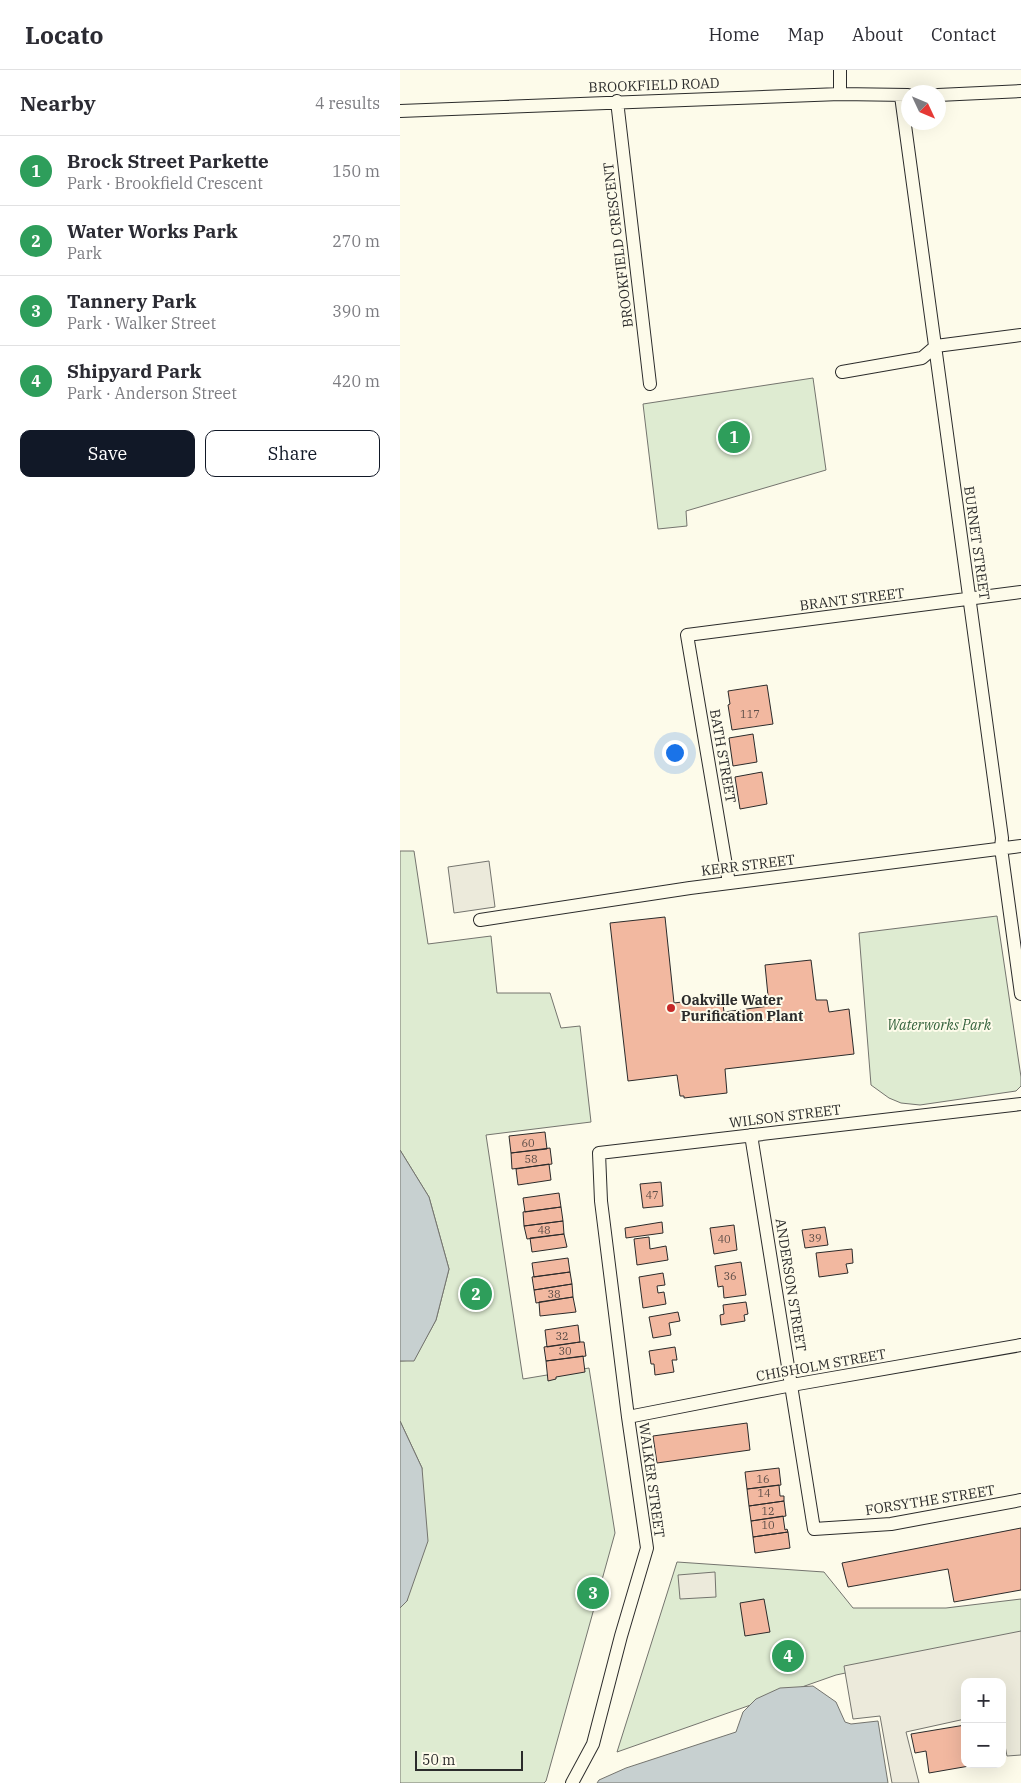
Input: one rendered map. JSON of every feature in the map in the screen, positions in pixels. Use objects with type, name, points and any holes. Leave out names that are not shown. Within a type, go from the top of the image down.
[{"type":"street","points":[[840,70],[840,94]]},
{"type":"street","points":[[946,95],[1021,91]]},
{"type":"street","name":"BROOKFIELD ROAD","points":[[400,111],[617,101],[840,94],[901,96]]},
{"type":"street","name":"BROOKFIELD CRESCENT","points":[[617,101],[650,384]]},
{"type":"street","name":"BURNET STREET","points":[[909,130],[1021,994]]},
{"type":"street","points":[[842,372],[922,358],[936,346],[1021,335]]},
{"type":"street","name":"BRANT STREET","points":[[687,635],[1021,592]]},
{"type":"street","name":"BATH STREET","points":[[687,635],[729,883]]},
{"type":"street","name":"KERR STREET","points":[[480,920],[729,883],[1021,846]]},
{"type":"street","name":"WILSON STREET","points":[[601,1200],[598,1154],[1021,1104]]},
{"type":"street","name":"ANDERSON STREET","points":[[751,1135],[814,1529]]},
{"type":"street","name":"WALKER STREET","points":[[572,1783],[592,1744],[647,1548],[628,1417],[601,1200]]},
{"type":"street","name":"CHISHOLM STREET","points":[[628,1417],[792,1385],[1021,1345]]},
{"type":"street","name":"FORSYTHE STREET","points":[[814,1529],[892,1524],[1021,1500]]},
{"type":"green space","points":[[813,378],[826,470],[686,511],[687,526],[658,529],[643,404]]},
{"type":"green space","points":[[400,851],[414,851],[428,944],[491,936],[497,993],[550,993],[561,1028],[580,1026],[591,1122],[486,1135],[523,1379],[589,1368],[615,1533],[544,1783],[400,1783],[400,1608],[407,1601],[422,1468],[400,1421],[400,1361],[414,1360],[436,1320],[449,1269],[429,1197],[400,1150]]},
{"type":"green space","name":"Waterworks Park","points":[[997,916],[1021,1086],[1016,1091],[920,1105],[901,1103],[889,1098],[871,1085],[859,933]]},
{"type":"green space","points":[[677,1562],[824,1572],[853,1608],[946,1608],[1021,1599],[1021,1636],[836,1675],[617,1752]]},
{"type":"shaded area","points":[[489,861],[495,907],[454,913],[448,867]]},
{"type":"shaded area","points":[[400,1150],[429,1197],[449,1269],[436,1320],[414,1361],[400,1361]]},
{"type":"shaded area","points":[[400,1421],[422,1468],[428,1541],[407,1601],[400,1608]]},
{"type":"shaded area","points":[[715,1572],[716,1597],[680,1599],[678,1575]]},
{"type":"shaded area","points":[[1021,1631],[1021,1755],[1007,1756],[1006,1678],[961,1678],[961,1720],[906,1732],[919,1783],[892,1783],[880,1716],[853,1719],[844,1666]]},
{"type":"shaded area","points":[[813,1686],[836,1702],[845,1722],[851,1724],[878,1721],[888,1783],[597,1783],[599,1780],[626,1768],[736,1732],[743,1712],[756,1699],[780,1688]]},
{"type":"building","points":[[767,685],[773,724],[732,730],[728,691]]},
{"type":"building","points":[[753,734],[757,762],[733,766],[729,738]]},
{"type":"building","points":[[762,772],[767,804],[740,809],[735,777]]},
{"type":"building","name":"Oakville Water Purification Plant","points":[[665,917],[674,1003],[722,997],[724,1012],[769,1006],[765,965],[811,960],[816,1000],[827,1000],[829,1012],[849,1009],[854,1054],[725,1069],[727,1093],[684,1098],[684,1096],[680,1096],[677,1075],[628,1081],[610,923]]},
{"type":"building","points":[[545,1132],[547,1149],[511,1153],[509,1136]]},
{"type":"building","points":[[550,1148],[552,1164],[512,1169],[511,1153]]},
{"type":"building","points":[[549,1164],[551,1180],[518,1185],[516,1169]]},
{"type":"building","points":[[661,1182],[663,1206],[643,1208],[640,1184]]},
{"type":"building","points":[[559,1193],[561,1207],[525,1212],[523,1198]]},
{"type":"building","points":[[561,1207],[563,1221],[524,1226],[523,1212]]},
{"type":"building","points":[[563,1221],[564,1234],[527,1239],[524,1226]]},
{"type":"building","points":[[662,1222],[663,1233],[626,1238],[625,1228]]},
{"type":"building","points":[[734,1225],[737,1250],[714,1254],[710,1228]]},
{"type":"building","points":[[825,1227],[828,1245],[805,1248],[802,1230]]},
{"type":"building","points":[[564,1234],[567,1247],[532,1252],[530,1238]]},
{"type":"building","points":[[649,1237],[650,1249],[666,1246],[668,1260],[637,1265],[634,1239]]},
{"type":"building","points":[[852,1249],[853,1263],[846,1264],[848,1273],[819,1277],[816,1253]]},
{"type":"building","points":[[568,1258],[570,1272],[534,1277],[532,1263]]},
{"type":"building","points":[[741,1262],[746,1295],[724,1298],[723,1286],[718,1287],[715,1266]]},
{"type":"building","points":[[570,1272],[572,1284],[534,1290],[532,1277]]},
{"type":"building","points":[[663,1273],[665,1285],[657,1286],[658,1293],[664,1292],[666,1304],[643,1308],[639,1277]]},
{"type":"building","points":[[572,1284],[573,1297],[536,1303],[534,1290]]},
{"type":"building","points":[[573,1297],[576,1312],[540,1316],[539,1302]]},
{"type":"building","points":[[746,1302],[748,1314],[744,1315],[745,1321],[721,1325],[720,1315],[724,1314],[723,1305]]},
{"type":"building","points":[[678,1312],[680,1321],[669,1323],[671,1335],[653,1338],[649,1317]]},
{"type":"building","points":[[578,1325],[580,1342],[547,1347],[545,1330]]},
{"type":"building","points":[[584,1342],[586,1356],[546,1361],[544,1347]]},
{"type":"building","points":[[675,1347],[677,1360],[672,1360],[674,1372],[655,1375],[654,1364],[651,1364],[649,1351]]},
{"type":"building","points":[[583,1356],[585,1372],[556,1377],[556,1379],[548,1381],[546,1361]]},
{"type":"building","points":[[747,1423],[750,1450],[657,1463],[653,1436]]},
{"type":"building","points":[[779,1468],[781,1485],[747,1489],[745,1472]]},
{"type":"building","points":[[779,1485],[780,1496],[784,1496],[784,1501],[749,1506],[747,1489]]},
{"type":"building","points":[[784,1501],[786,1516],[751,1521],[749,1506]]},
{"type":"building","points":[[783,1516],[785,1530],[787,1529],[788,1532],[753,1537],[751,1521]]},
{"type":"building","points":[[1021,1528],[1021,1590],[954,1602],[948,1569],[848,1587],[842,1563]]},
{"type":"building","points":[[788,1532],[790,1548],[755,1553],[753,1537]]},
{"type":"building","points":[[764,1599],[770,1632],[745,1636],[740,1603]]},
{"type":"building","points":[[961,1726],[961,1767],[929,1773],[926,1751],[915,1753],[911,1734]]},
{"type":"place","name":"Brock Street Parkette","points":[[734,437]]},
{"type":"place","name":"Oakville Water Purification Plant","points":[[671,1008]]},
{"type":"place","name":"Water Works Park","points":[[476,1294]]},
{"type":"place","name":"Tannery Park","points":[[593,1593]]},
{"type":"place","name":"Shipyard Park","points":[[788,1656]]}]
